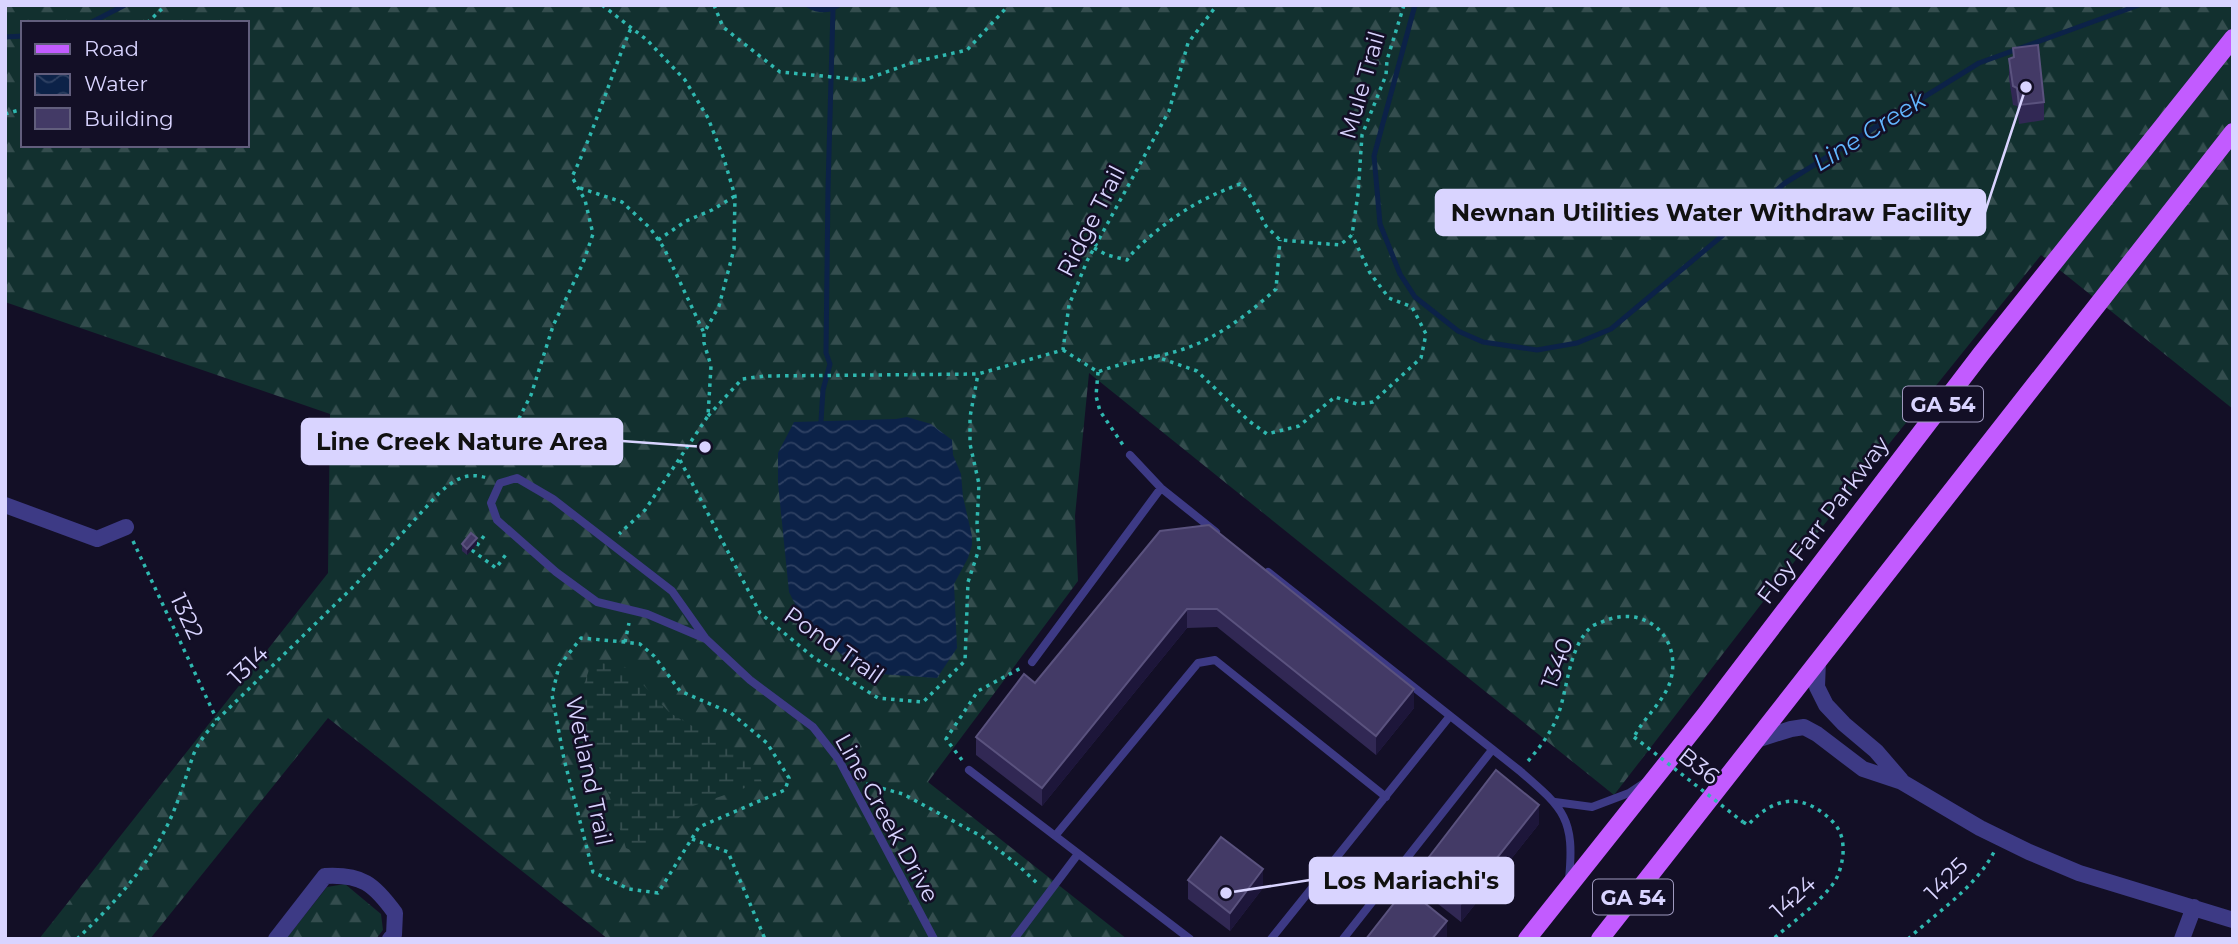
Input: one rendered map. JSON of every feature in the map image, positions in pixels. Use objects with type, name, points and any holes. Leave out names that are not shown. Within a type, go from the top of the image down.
[{"type":"main road","name":"Floy Farr Parkway","points":[[1527,939],[1981,354],[2233,38]]},
{"type":"main road","name":"GA 54","points":[[1600,939],[2233,132]]},
{"type":"street","points":[[5,505],[97,539],[125,527]]},
{"type":"street","points":[[1818,660],[1817,687],[1826,705],[1876,751],[1902,782]]},
{"type":"street","points":[[1756,740],[1804,727],[1863,769],[1902,782],[2002,838],[2079,873],[2233,920]]},
{"type":"street","points":[[276,939],[325,876],[346,875],[363,880],[384,898],[395,913],[394,935],[390,939]]},
{"type":"street","points":[[2182,939],[2194,907]]},
{"type":"lane","points":[[1130,455],[1161,488],[1226,539]]},
{"type":"lane","name":"Line Creek Drive","points":[[706,639],[647,614],[597,602],[556,572],[497,520],[491,502],[500,483],[517,478],[532,486],[608,541],[672,591],[706,639],[750,680],[813,727],[839,760],[934,939]]},
{"type":"lane","points":[[1032,662],[1161,488]]},
{"type":"lane","points":[[1258,564],[1520,771],[1555,802],[1569,828],[1572,852],[1569,885]]},
{"type":"lane","points":[[1055,836],[1198,663],[1215,660],[1386,797]]},
{"type":"lane","points":[[1271,939],[1450,716]]},
{"type":"lane","points":[[1343,939],[1492,750]]},
{"type":"lane","points":[[969,771],[1190,939]]},
{"type":"lane","points":[[1555,802],[1592,807],[1629,793],[1660,771]]},
{"type":"lane","points":[[1014,939],[1078,854]]},
{"type":"path","points":[[149,21],[166,5]]},
{"type":"path","points":[[601,5],[647,40],[685,80],[708,118],[724,159],[735,196],[734,249],[719,306],[704,333]]},
{"type":"path","points":[[714,5],[723,27],[780,72],[864,80],[914,62],[967,50],[1009,5]]},
{"type":"path","name":"Ridge Trail","points":[[1063,350],[1069,305],[1094,248],[1169,111],[1188,43],[1217,5]]},
{"type":"path","name":"Mule Trail","points":[[1352,235],[1362,135],[1386,75],[1387,60],[1404,5]]},
{"type":"path","points":[[512,435],[531,395],[553,326],[583,264],[593,234],[586,200],[572,177],[589,141],[631,27]]},
{"type":"path","points":[[1094,248],[1126,260],[1172,217],[1196,202],[1240,184],[1250,194],[1266,226],[1280,240],[1340,244],[1352,235],[1370,273],[1389,298],[1412,307],[1426,334],[1421,358],[1373,402],[1357,404],[1335,397],[1298,426],[1267,434],[1249,421],[1197,371],[1154,356]]},
{"type":"path","points":[[578,188],[622,202],[650,228],[658,240],[704,333],[711,366],[708,416]]},
{"type":"path","points":[[658,240],[686,221],[735,196]]},
{"type":"path","points":[[1098,372],[1115,365],[1193,346],[1249,314],[1276,289],[1280,240]]},
{"type":"path","points":[[608,541],[624,531],[645,510],[708,416],[743,379],[765,376],[978,374],[1063,350],[1098,372]]},
{"type":"path","points":[[1098,372],[1096,396],[1100,411],[1130,455]]},
{"type":"path","name":"Pond Trail","points":[[680,460],[760,613],[813,657],[878,698],[923,702],[965,661],[968,582],[979,549],[979,484],[970,444],[970,417],[978,374]]},
{"type":"path","name":"1314","points":[[77,939],[103,914],[150,856],[167,826],[193,756],[216,720],[355,585],[440,492],[456,480],[478,474],[500,483]]},
{"type":"path","name":"1322","points":[[125,527],[216,720]]},
{"type":"path","points":[[484,536],[473,551],[496,568],[507,553]]},
{"type":"path","points":[[625,642],[632,610]]},
{"type":"path","name":"1340","points":[[1520,771],[1549,734],[1559,713],[1575,651],[1591,627],[1611,617],[1623,615],[1650,621],[1666,637],[1673,653],[1671,681],[1634,737]]},
{"type":"path","name":"Wetland Trail","points":[[581,638],[625,642],[640,644],[654,656],[680,691],[731,713],[767,743],[789,778],[785,790],[699,827],[658,893],[629,889],[593,873],[564,759],[552,695],[559,666],[581,638]]},
{"type":"path","points":[[969,771],[946,739],[978,691],[1032,662]]},
{"type":"path","name":"B36","points":[[1634,737],[1743,822]]},
{"type":"path","points":[[849,779],[903,794],[981,836],[1019,866],[1048,894]]},
{"type":"path","name":"1424","points":[[1743,822],[1748,825],[1764,810],[1780,803],[1794,801],[1812,805],[1838,825],[1843,842],[1843,863],[1834,883],[1773,939]]},
{"type":"path","name":"1425","points":[[1908,939],[1958,897],[1990,860],[2002,838]]},
{"type":"path","points":[[692,839],[728,852],[765,939]]},
{"type":"green space","points":[[5,5],[2233,5],[2233,409],[2041,255],[1786,572],[1614,795],[1089,373],[1075,516],[1078,581],[928,782],[1127,939],[608,939],[328,718],[150,939],[39,939],[328,573],[330,414],[5,302]]},
{"type":"green space","points":[[592,661],[627,668],[670,713],[749,759],[762,782],[693,806],[637,853],[626,848],[604,779],[575,711]]},
{"type":"green space","points":[[345,884],[381,914],[383,930],[376,939],[286,939],[327,887]]},
{"type":"water","points":[[907,417],[931,424],[952,440],[972,536],[968,558],[954,584],[957,648],[937,678],[865,673],[831,646],[800,614],[789,592],[778,483],[778,453],[794,422]]},
{"type":"building","points":[[2038,45],[2044,102],[2019,105],[2009,59],[2014,57],[2013,48]]},
{"type":"building","points":[[1209,525],[1414,689],[1376,736],[1217,609],[1187,609],[1042,788],[976,737],[1024,674],[1035,683],[1160,531]]},
{"type":"building","points":[[471,533],[477,538],[467,549],[462,544]]},
{"type":"building","points":[[1496,770],[1539,805],[1461,903],[1419,870]]},
{"type":"building","points":[[1221,837],[1263,869],[1230,913],[1188,880]]},
{"type":"building","points":[[1406,888],[1447,921],[1432,939],[1366,939]]},
{"type":"waterway","name":"Line Creek","points":[[94,21],[125,5]]},
{"type":"waterway","name":"Line Creek","points":[[808,5],[823,10],[839,5]]},
{"type":"waterway","name":"Line Creek","points":[[1415,5],[1374,156],[1380,224],[1400,274],[1415,297],[1458,331],[1483,342],[1537,350],[1577,343],[1611,329],[1785,183],[1979,63],[2139,5]]},
{"type":"waterway","points":[[821,421],[823,390],[830,364],[826,353],[833,9]]},
{"type":"waterway","name":"Line Creek","points":[[5,37],[21,36]]},
{"type":"place","name":"Newnan Utilities Water Withdraw Facility","points":[[2026,87]]},
{"type":"place","name":"Line Creek Nature Area","points":[[705,447]]},
{"type":"place","name":"Los Mariachi's","points":[[1226,893]]}]
